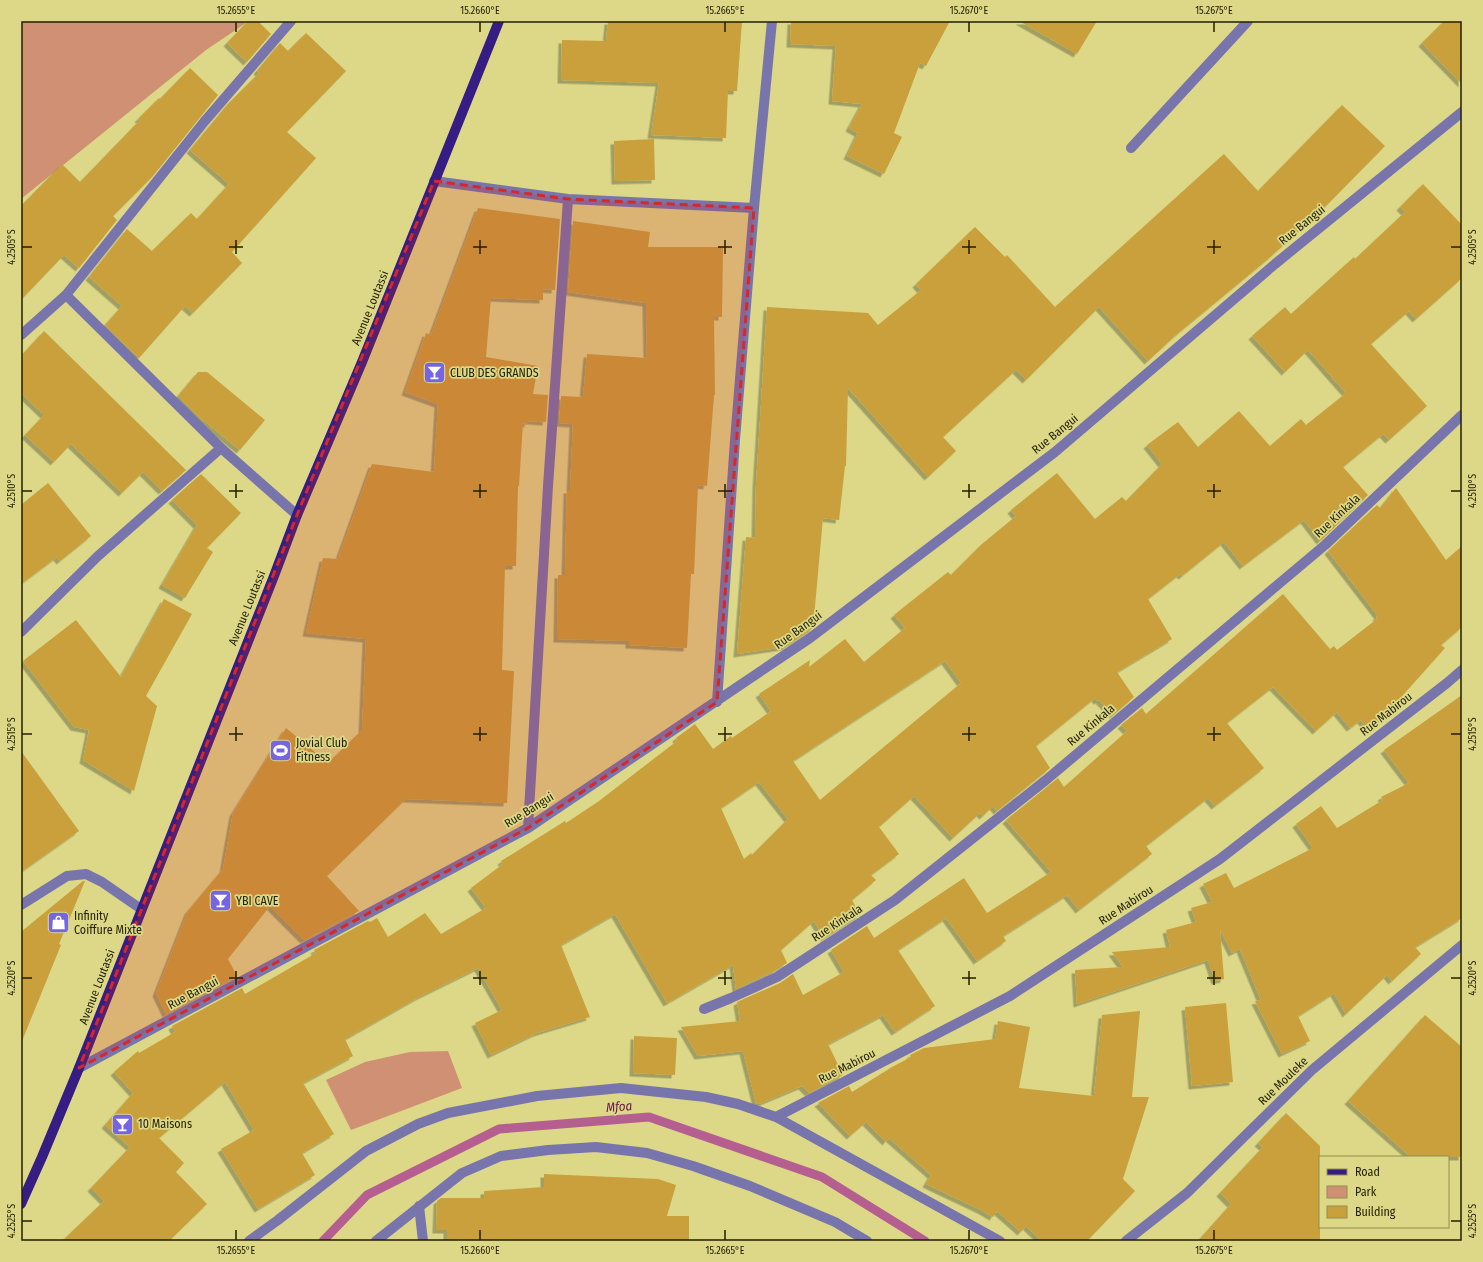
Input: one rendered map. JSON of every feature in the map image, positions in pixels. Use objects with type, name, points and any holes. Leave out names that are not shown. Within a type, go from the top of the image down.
[{"type":"main road","name":"Avenue Loutassi","points":[[21,1204],[79,1068],[297,515],[362,362],[499,21]]},
{"type":"street","points":[[21,335],[66,295],[204,122],[291,21]]},
{"type":"street","points":[[717,702],[735,440],[754,208],[772,21]]},
{"type":"street","points":[[1131,148],[1248,21]]},
{"type":"street","name":"Rue Bangui","points":[[79,1068],[528,828],[810,638],[1055,452],[1275,264],[1462,112]]},
{"type":"street","points":[[434,182],[568,199],[754,208]]},
{"type":"street","points":[[528,828],[548,486],[568,199]]},
{"type":"street","points":[[66,295],[221,448],[297,515]]},
{"type":"street","name":"Rue Kinkala","points":[[704,1009],[777,977],[895,900],[1046,780],[1325,545],[1462,415]]},
{"type":"street","points":[[21,632],[98,556],[221,448]]},
{"type":"street","name":"Rue Mabirou","points":[[776,1117],[1010,996],[1220,858],[1441,688],[1462,670]]},
{"type":"street","points":[[21,905],[67,876],[86,874],[102,882],[141,909]]},
{"type":"street","name":"Rue Mouleke","points":[[1126,1241],[1187,1193],[1312,1070],[1462,945]]},
{"type":"street","points":[[249,1241],[366,1151],[418,1124],[448,1113],[537,1096],[620,1088],[706,1097],[738,1104],[776,1117],[1000,1241]]},
{"type":"street","points":[[376,1241],[462,1173],[501,1156],[548,1150],[596,1147],[647,1153],[693,1166],[750,1186],[835,1222],[867,1241]]},
{"type":"street","points":[[419,1206],[423,1241]]},
{"type":"highlighted area","points":[[434,181],[568,199],[754,208],[717,702],[528,828],[79,1068],[297,515]]},
{"type":"green space","points":[[21,21],[249,21],[206,50],[21,199]]},
{"type":"green space","points":[[448,1051],[462,1088],[351,1130],[326,1080],[365,1062],[410,1052]]},
{"type":"building","points":[[248,21],[258,21],[271,34],[247,62],[227,43]]},
{"type":"building","points":[[608,21],[742,21],[737,91],[728,91],[726,138],[651,135],[659,83],[561,80],[562,40],[606,41]]},
{"type":"building","points":[[791,21],[950,21],[926,66],[920,63],[894,133],[902,137],[884,174],[847,156],[858,133],[849,128],[862,104],[832,101],[836,46],[790,44]]},
{"type":"building","points":[[1019,21],[1097,21],[1077,54]]},
{"type":"building","points":[[1444,21],[1462,21],[1462,84],[1422,43]]},
{"type":"building","points":[[306,33],[346,71],[287,132],[316,158],[232,252],[242,263],[193,313],[185,306],[139,358],[105,325],[122,306],[89,277],[127,229],[152,251],[191,213],[197,219],[229,184],[190,150],[228,104],[259,73],[257,71],[280,43],[288,51]]},
{"type":"building","points":[[190,68],[218,95],[153,176],[113,216],[117,220],[79,268],[64,255],[21,300],[21,206],[62,164],[80,182],[140,120],[138,119]]},
{"type":"building","points":[[1342,105],[1385,146],[1319,213],[1268,259],[1176,335],[1148,361],[1099,307],[1026,380],[1016,370],[943,437],[956,451],[928,477],[848,388],[846,466],[839,520],[823,518],[813,628],[785,647],[737,654],[746,537],[755,538],[756,485],[767,307],[868,313],[878,325],[921,290],[916,284],[975,227],[1005,257],[1007,255],[1055,307],[1224,154],[1258,191]]},
{"type":"building","points":[[654,139],[655,180],[615,181],[614,141]]},
{"type":"building","points":[[1423,184],[1462,225],[1462,278],[1416,319],[1409,311],[1371,344],[1427,406],[1389,440],[1383,434],[1343,467],[1368,495],[1320,541],[1304,520],[1243,566],[1224,542],[1182,576],[1180,574],[1148,599],[1172,639],[1117,672],[1134,697],[1113,715],[1099,700],[1097,701],[1095,698],[1036,746],[1050,768],[997,811],[993,806],[983,816],[980,813],[953,838],[914,796],[879,827],[899,854],[871,875],[876,880],[852,900],[860,915],[824,938],[814,921],[781,950],[787,963],[774,971],[736,989],[733,965],[667,1003],[615,914],[561,945],[590,1017],[537,1033],[491,1055],[475,1023],[502,1010],[478,968],[419,997],[345,1039],[353,1056],[303,1083],[334,1134],[302,1153],[315,1175],[258,1209],[221,1149],[254,1130],[225,1082],[159,1138],[184,1163],[176,1172],[207,1204],[169,1241],[62,1241],[104,1201],[91,1188],[130,1147],[105,1125],[133,1093],[114,1072],[138,1051],[139,1053],[175,1032],[172,1026],[242,988],[245,994],[316,953],[314,950],[368,921],[370,922],[377,918],[388,937],[425,913],[441,934],[486,908],[471,888],[503,864],[501,861],[565,821],[566,823],[599,801],[677,741],[676,738],[695,724],[713,749],[731,736],[732,738],[771,711],[759,694],[810,660],[809,667],[845,639],[864,662],[905,628],[894,615],[948,572],[951,575],[982,544],[1016,516],[1011,510],[1057,473],[1095,519],[1122,497],[1126,501],[1162,464],[1147,445],[1178,422],[1198,447],[1239,411],[1270,446],[1301,419],[1306,425],[1346,393],[1308,350],[1285,372],[1252,336],[1285,307],[1291,314],[1354,257],[1355,259],[1405,212],[1400,207]],"holes":[[[945,661],[961,683],[820,800],[793,761]],[[759,782],[788,819],[752,855],[751,853],[744,859],[721,808]]]},
{"type":"building","points":[[478,208],[560,219],[555,290],[543,289],[543,300],[491,298],[486,357],[538,366],[533,394],[548,395],[546,422],[528,421],[528,424],[523,423],[518,486],[516,566],[505,566],[502,670],[514,671],[507,803],[406,799],[327,876],[359,911],[304,940],[270,906],[228,959],[237,976],[166,1014],[156,993],[188,911],[223,869],[233,813],[286,728],[328,763],[362,730],[366,639],[306,633],[323,558],[338,559],[372,464],[434,472],[438,404],[405,392],[426,333],[431,335]]},
{"type":"building","points":[[573,221],[650,232],[648,247],[723,247],[722,317],[714,317],[715,395],[707,486],[698,485],[694,574],[691,574],[687,648],[629,645],[629,641],[557,639],[558,575],[565,575],[567,490],[570,490],[573,424],[559,423],[561,396],[583,397],[587,354],[647,358],[646,303],[568,292]]},
{"type":"building","points":[[44,331],[186,470],[162,491],[143,472],[122,493],[71,444],[54,462],[25,435],[44,415],[21,393],[21,356]]},
{"type":"building","points":[[198,372],[207,372],[265,420],[240,450],[199,417],[178,396]]},
{"type":"building","points":[[201,474],[241,513],[207,548],[213,552],[185,598],[162,585],[197,525],[172,500]]},
{"type":"building","points":[[48,483],[91,536],[60,561],[57,557],[21,584],[21,505]]},
{"type":"building","points":[[1396,488],[1446,560],[1462,546],[1462,627],[1441,645],[1445,648],[1370,732],[1361,720],[1350,728],[1337,712],[1316,731],[1273,687],[1227,723],[1264,768],[1215,806],[1208,798],[1146,846],[1152,854],[1079,910],[1067,895],[1003,936],[1006,941],[977,961],[946,918],[898,950],[935,1006],[895,1032],[883,1015],[828,1044],[843,1075],[809,1093],[802,1086],[759,1104],[756,1103],[743,1051],[698,1056],[681,1027],[740,1021],[737,1002],[780,983],[793,974],[803,995],[844,972],[831,950],[867,926],[874,938],[964,878],[987,913],[1051,872],[1006,820],[1058,778],[1064,787],[1127,731],[1121,725],[1142,708],[1146,714],[1283,594],[1330,649],[1334,646],[1337,650],[1377,619],[1376,617],[1378,616],[1328,551],[1377,505],[1380,508]]},
{"type":"building","points":[[164,599],[192,614],[146,696],[157,706],[134,791],[83,760],[89,730],[74,727],[23,661],[76,620],[121,677]]},
{"type":"building","points":[[1462,695],[1462,918],[1415,947],[1421,954],[1392,981],[1387,975],[1346,1014],[1334,993],[1298,1016],[1310,1041],[1282,1054],[1255,1001],[1261,1000],[1240,949],[1232,953],[1220,929],[1224,979],[1215,981],[1208,960],[1077,1004],[1075,970],[1123,967],[1112,952],[1170,947],[1166,930],[1196,922],[1191,908],[1212,902],[1203,884],[1226,873],[1234,888],[1313,848],[1296,824],[1321,806],[1337,828],[1383,800],[1381,797],[1409,783],[1384,750]]},
{"type":"building","points":[[21,751],[79,831],[21,872]]},
{"type":"building","points":[[83,881],[85,881],[59,944],[61,945],[21,1041],[21,932]]},
{"type":"building","points":[[1226,1003],[1233,1082],[1192,1086],[1185,1007]]},
{"type":"building","points":[[1140,1011],[1132,1097],[1149,1097],[1123,1179],[1135,1191],[1087,1241],[1042,1241],[1026,1226],[1021,1232],[997,1211],[993,1217],[926,1184],[931,1175],[889,1138],[886,1142],[866,1122],[850,1136],[818,1103],[849,1086],[852,1092],[911,1057],[910,1055],[924,1048],[995,1039],[998,1021],[1030,1027],[1019,1088],[1094,1096],[1102,1015]]},
{"type":"building","points":[[1425,1015],[1462,1047],[1462,1157],[1410,1156],[1348,1101]]},
{"type":"building","points":[[634,1036],[677,1038],[675,1075],[633,1073]]},
{"type":"building","points":[[1286,1113],[1320,1146],[1320,1241],[1198,1241],[1231,1204],[1220,1193],[1263,1147],[1258,1143]]},
{"type":"building","points":[[544,1174],[658,1179],[676,1185],[667,1216],[689,1216],[689,1241],[447,1241],[447,1230],[436,1230],[437,1201],[441,1198],[484,1198],[484,1191],[544,1187]]},
{"type":"waterway","name":"Mfoa","points":[[323,1241],[367,1195],[499,1129],[649,1117],[822,1177],[925,1241]]},
{"type":"place","name":"CLUB DES GRANDS","points":[[435,373]]},
{"type":"place","name":"Jovial Club Fitness","points":[[280,750]]},
{"type":"place","name":"YBI CAVE","points":[[220,901]]},
{"type":"place","name":"Infinity Coiffure Mixte","points":[[59,923]]},
{"type":"place","name":"10 Maisons","points":[[122,1124]]}]
